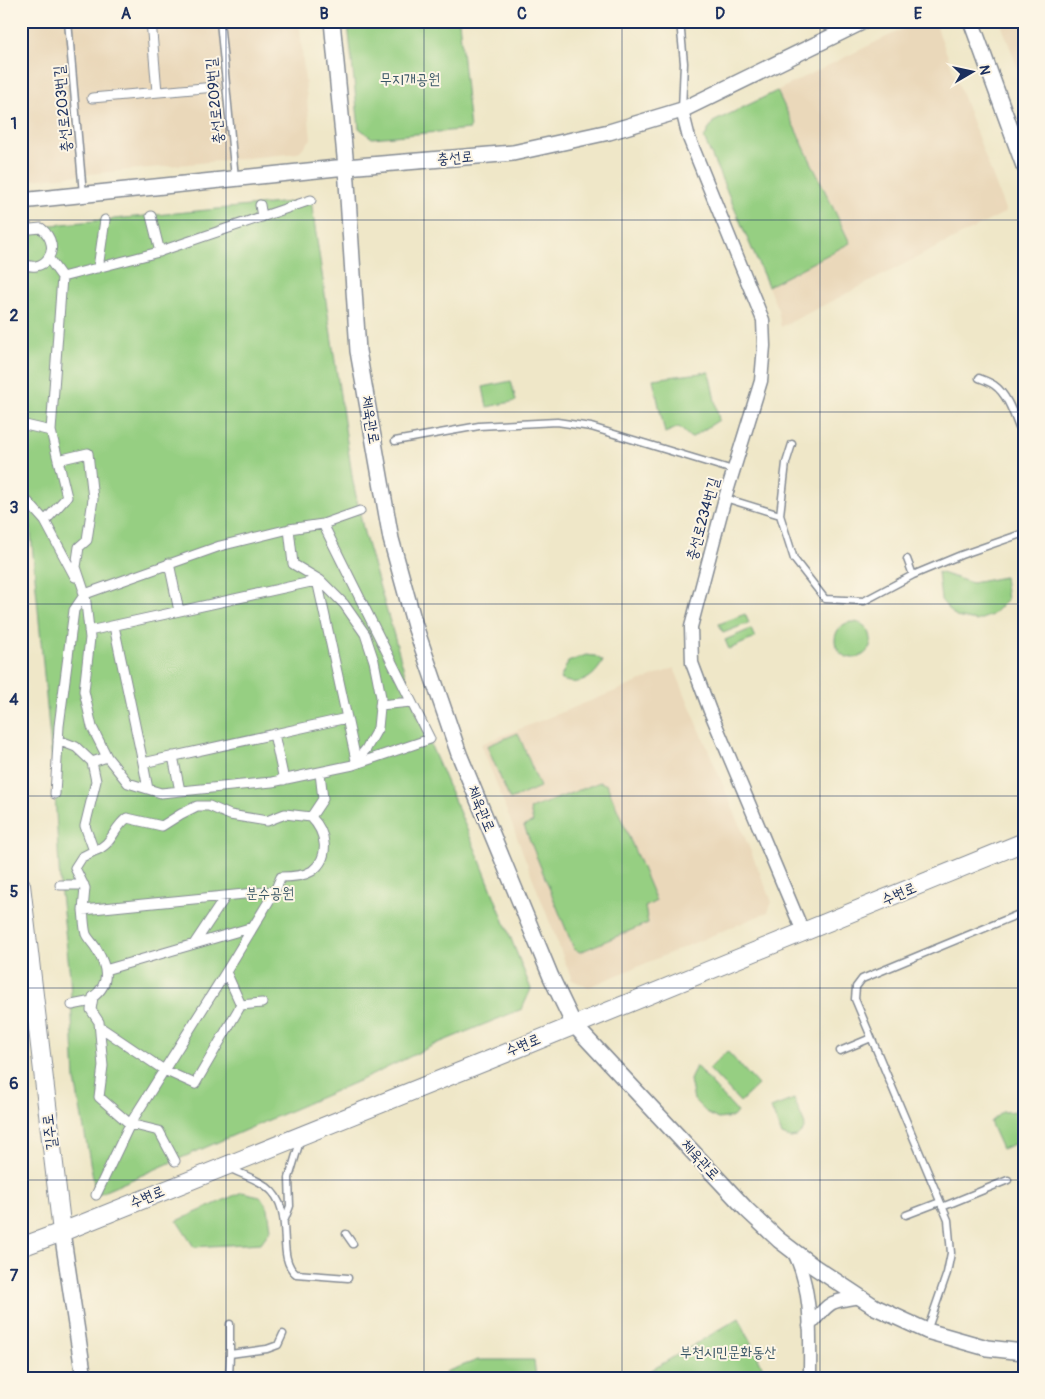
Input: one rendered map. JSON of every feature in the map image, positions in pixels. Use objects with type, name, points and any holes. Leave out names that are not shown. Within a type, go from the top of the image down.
[{"type":"main road","name":"수변로","points":[[21,1247],[574,1024],[804,934],[1024,842]]},
{"type":"main road","name":"길주로","points":[[21,885],[62,1232]]},
{"type":"street","points":[[151,21],[157,92]]},
{"type":"street","name":"체육관로","points":[[332,21],[346,167],[358,351],[391,539],[415,626],[459,754],[551,977],[574,1024],[747,1210],[793,1251],[813,1266],[875,1307],[927,1331],[987,1348],[1024,1352]]},
{"type":"street","name":"충선로","points":[[21,201],[346,167],[513,153],[609,132],[682,110],[864,21]]},
{"type":"street","points":[[971,21],[1024,166]]},
{"type":"street","points":[[92,98],[214,87]]},
{"type":"street","name":"충선로234번길","points":[[682,110],[689,138],[764,320],[761,380],[733,470],[690,627],[692,663],[710,711],[804,934]]},
{"type":"street","points":[[62,277],[160,252],[311,200]]},
{"type":"street","points":[[260,205],[262,217]]},
{"type":"street","points":[[151,216],[160,252]]},
{"type":"street","points":[[98,268],[105,220]]},
{"type":"street","points":[[21,230],[41,228],[48,235],[52,249],[49,259],[40,265],[26,265],[21,262]]},
{"type":"street","points":[[45,521],[68,497],[51,432],[62,277],[49,259]]},
{"type":"street","points":[[21,424],[51,432]]},
{"type":"street","points":[[58,460],[88,453],[93,499],[87,540],[80,548],[76,567],[85,594],[90,638],[84,691],[92,727],[107,757],[128,783],[161,793],[284,780],[320,773],[430,739],[323,524]]},
{"type":"street","points":[[28,502],[45,521],[85,594]]},
{"type":"street","points":[[55,794],[58,740],[74,610],[85,594],[220,546],[323,524],[360,511]]},
{"type":"street","points":[[289,530],[293,564],[319,580],[344,604],[365,634],[374,661],[381,697],[378,728],[366,749],[354,763]]},
{"type":"street","points":[[169,563],[179,611]]},
{"type":"street","points":[[89,631],[319,580]]},
{"type":"street","points":[[319,580],[347,718],[354,763]]},
{"type":"street","points":[[114,626],[148,789]]},
{"type":"street","points":[[380,705],[411,702]]},
{"type":"street","points":[[143,762],[347,718]]},
{"type":"street","points":[[274,734],[284,780]]},
{"type":"street","points":[[58,740],[76,747],[92,762],[96,782],[85,826],[94,851]]},
{"type":"street","points":[[173,756],[180,791]]},
{"type":"street","points":[[92,762],[107,757]]},
{"type":"street","points":[[310,817],[323,799],[320,773]]},
{"type":"street","points":[[96,1195],[130,1124],[226,972],[275,891],[281,877],[310,872],[321,862],[326,846],[322,832],[310,817],[285,814],[267,821],[230,815],[209,806],[197,806],[162,826],[127,818],[119,824],[111,840],[103,848],[82,857],[75,868],[85,888],[83,910],[86,934],[105,965],[106,978],[101,991],[93,998],[91,1010],[99,1022],[100,1028],[103,1066],[98,1097],[130,1124],[159,1131],[175,1161]]},
{"type":"street","points":[[60,885],[84,885]]},
{"type":"street","points":[[83,910],[275,891]]},
{"type":"street","points":[[194,944],[226,896]]},
{"type":"street","points":[[105,970],[253,927]]},
{"type":"street","points":[[226,972],[241,1005]]},
{"type":"street","points":[[72,1005],[92,1001]]},
{"type":"street","points":[[241,1005],[262,1003]]},
{"type":"street","points":[[100,1028],[164,1070],[195,1084],[241,1005]]},
{"type":"street","name":"길주로","points":[[62,1232],[84,1378]]},
{"type":"street","points":[[793,1251],[800,1264],[805,1286],[809,1326],[810,1378]]},
{"type":"street","points":[[809,1326],[829,1304],[837,1300],[862,1297]]},
{"type":"lane","name":"충선로203번길","points":[[68,21],[83,194]]},
{"type":"lane","name":"충선로209번길","points":[[220,21],[235,178]]},
{"type":"lane","points":[[680,21],[684,63],[682,110]]},
{"type":"lane","points":[[979,378],[993,384],[1000,390],[1007,401],[1024,440]]},
{"type":"lane","points":[[395,441],[479,426],[557,422],[592,427],[733,470]]},
{"type":"lane","points":[[792,444],[786,464],[780,515],[794,559],[825,599],[864,600],[913,575],[961,555],[1024,533]]},
{"type":"lane","points":[[725,498],[780,515]]},
{"type":"lane","points":[[906,558],[913,575]]},
{"type":"lane","points":[[927,1331],[947,1273],[951,1253],[948,1220],[855,999],[856,987],[862,979],[1024,912]]},
{"type":"lane","points":[[840,1051],[872,1038]]},
{"type":"lane","points":[[285,1219],[290,1206],[289,1178],[302,1135]]},
{"type":"lane","points":[[224,1166],[267,1187],[278,1200],[285,1219],[286,1258],[296,1274],[348,1278]]},
{"type":"lane","points":[[906,1215],[1008,1180]]},
{"type":"lane","points":[[346,1234],[353,1244]]},
{"type":"lane","points":[[230,1324],[230,1378]]},
{"type":"lane","points":[[230,1354],[267,1349],[278,1344],[284,1334]]},
{"type":"shaded area","points":[[21,21],[299,21],[311,139],[298,153],[21,181]]},
{"type":"shaded area","points":[[919,21],[935,22],[1006,212],[781,327],[778,310],[704,138],[713,122]]},
{"type":"shaded area","points":[[1000,21],[1024,21],[1024,85]]},
{"type":"shaded area","points":[[674,668],[772,902],[768,912],[589,987],[572,980],[481,744]]},
{"type":"green space","name":"무지개공원","points":[[371,21],[459,21],[470,129],[372,138],[359,128],[348,24]]},
{"type":"green space","points":[[777,91],[850,243],[768,286],[704,138],[713,122]]},
{"type":"green space","name":"분수공원","points":[[311,200],[353,482],[364,533],[416,711],[477,853],[531,989],[522,1009],[436,1044],[370,1076],[96,1195],[75,1080],[70,976],[60,885],[55,794],[21,424],[21,228]]},
{"type":"green space","points":[[709,372],[719,420],[691,438],[679,427],[665,433],[653,379]]},
{"type":"green space","points":[[511,381],[516,401],[487,407],[483,387]]},
{"type":"green space","points":[[938,572],[972,583],[1004,577],[1007,600],[992,615],[976,621],[956,617],[941,600]]},
{"type":"green space","points":[[745,614],[749,623],[723,633],[719,624]]},
{"type":"green space","points":[[853,622],[860,623],[866,627],[870,633],[870,647],[866,653],[860,657],[853,658],[846,657],[840,653],[836,647],[835,640],[836,633],[840,627],[846,623]]},
{"type":"green space","points":[[751,629],[755,638],[729,649],[725,640]]},
{"type":"green space","points":[[586,655],[595,656],[603,661],[590,677],[580,682],[567,682],[560,679],[568,662]]},
{"type":"green space","points":[[518,733],[540,787],[510,800],[487,746]]},
{"type":"green space","points":[[600,782],[607,785],[656,901],[645,907],[648,923],[580,952],[574,949],[524,826],[533,822],[530,809]]},
{"type":"green space","points":[[727,1051],[758,1085],[740,1102],[709,1069]]},
{"type":"green space","points":[[696,1066],[737,1112],[733,1117],[718,1119],[708,1114],[694,1100],[690,1080]]},
{"type":"green space","points":[[794,1099],[805,1125],[803,1131],[797,1137],[790,1138],[782,1135],[771,1108]]},
{"type":"green space","points":[[1018,1111],[1024,1113],[1024,1140],[1002,1149],[990,1122],[1002,1112]]},
{"type":"green space","points":[[242,1192],[260,1196],[268,1208],[271,1229],[261,1243],[194,1247],[177,1221]]},
{"type":"green space","name":"부천시민문화동산","points":[[739,1318],[768,1378],[596,1378],[597,1375],[645,1374]]},
{"type":"green space","points":[[478,1360],[534,1360],[536,1378],[446,1378],[445,1372]]}]
